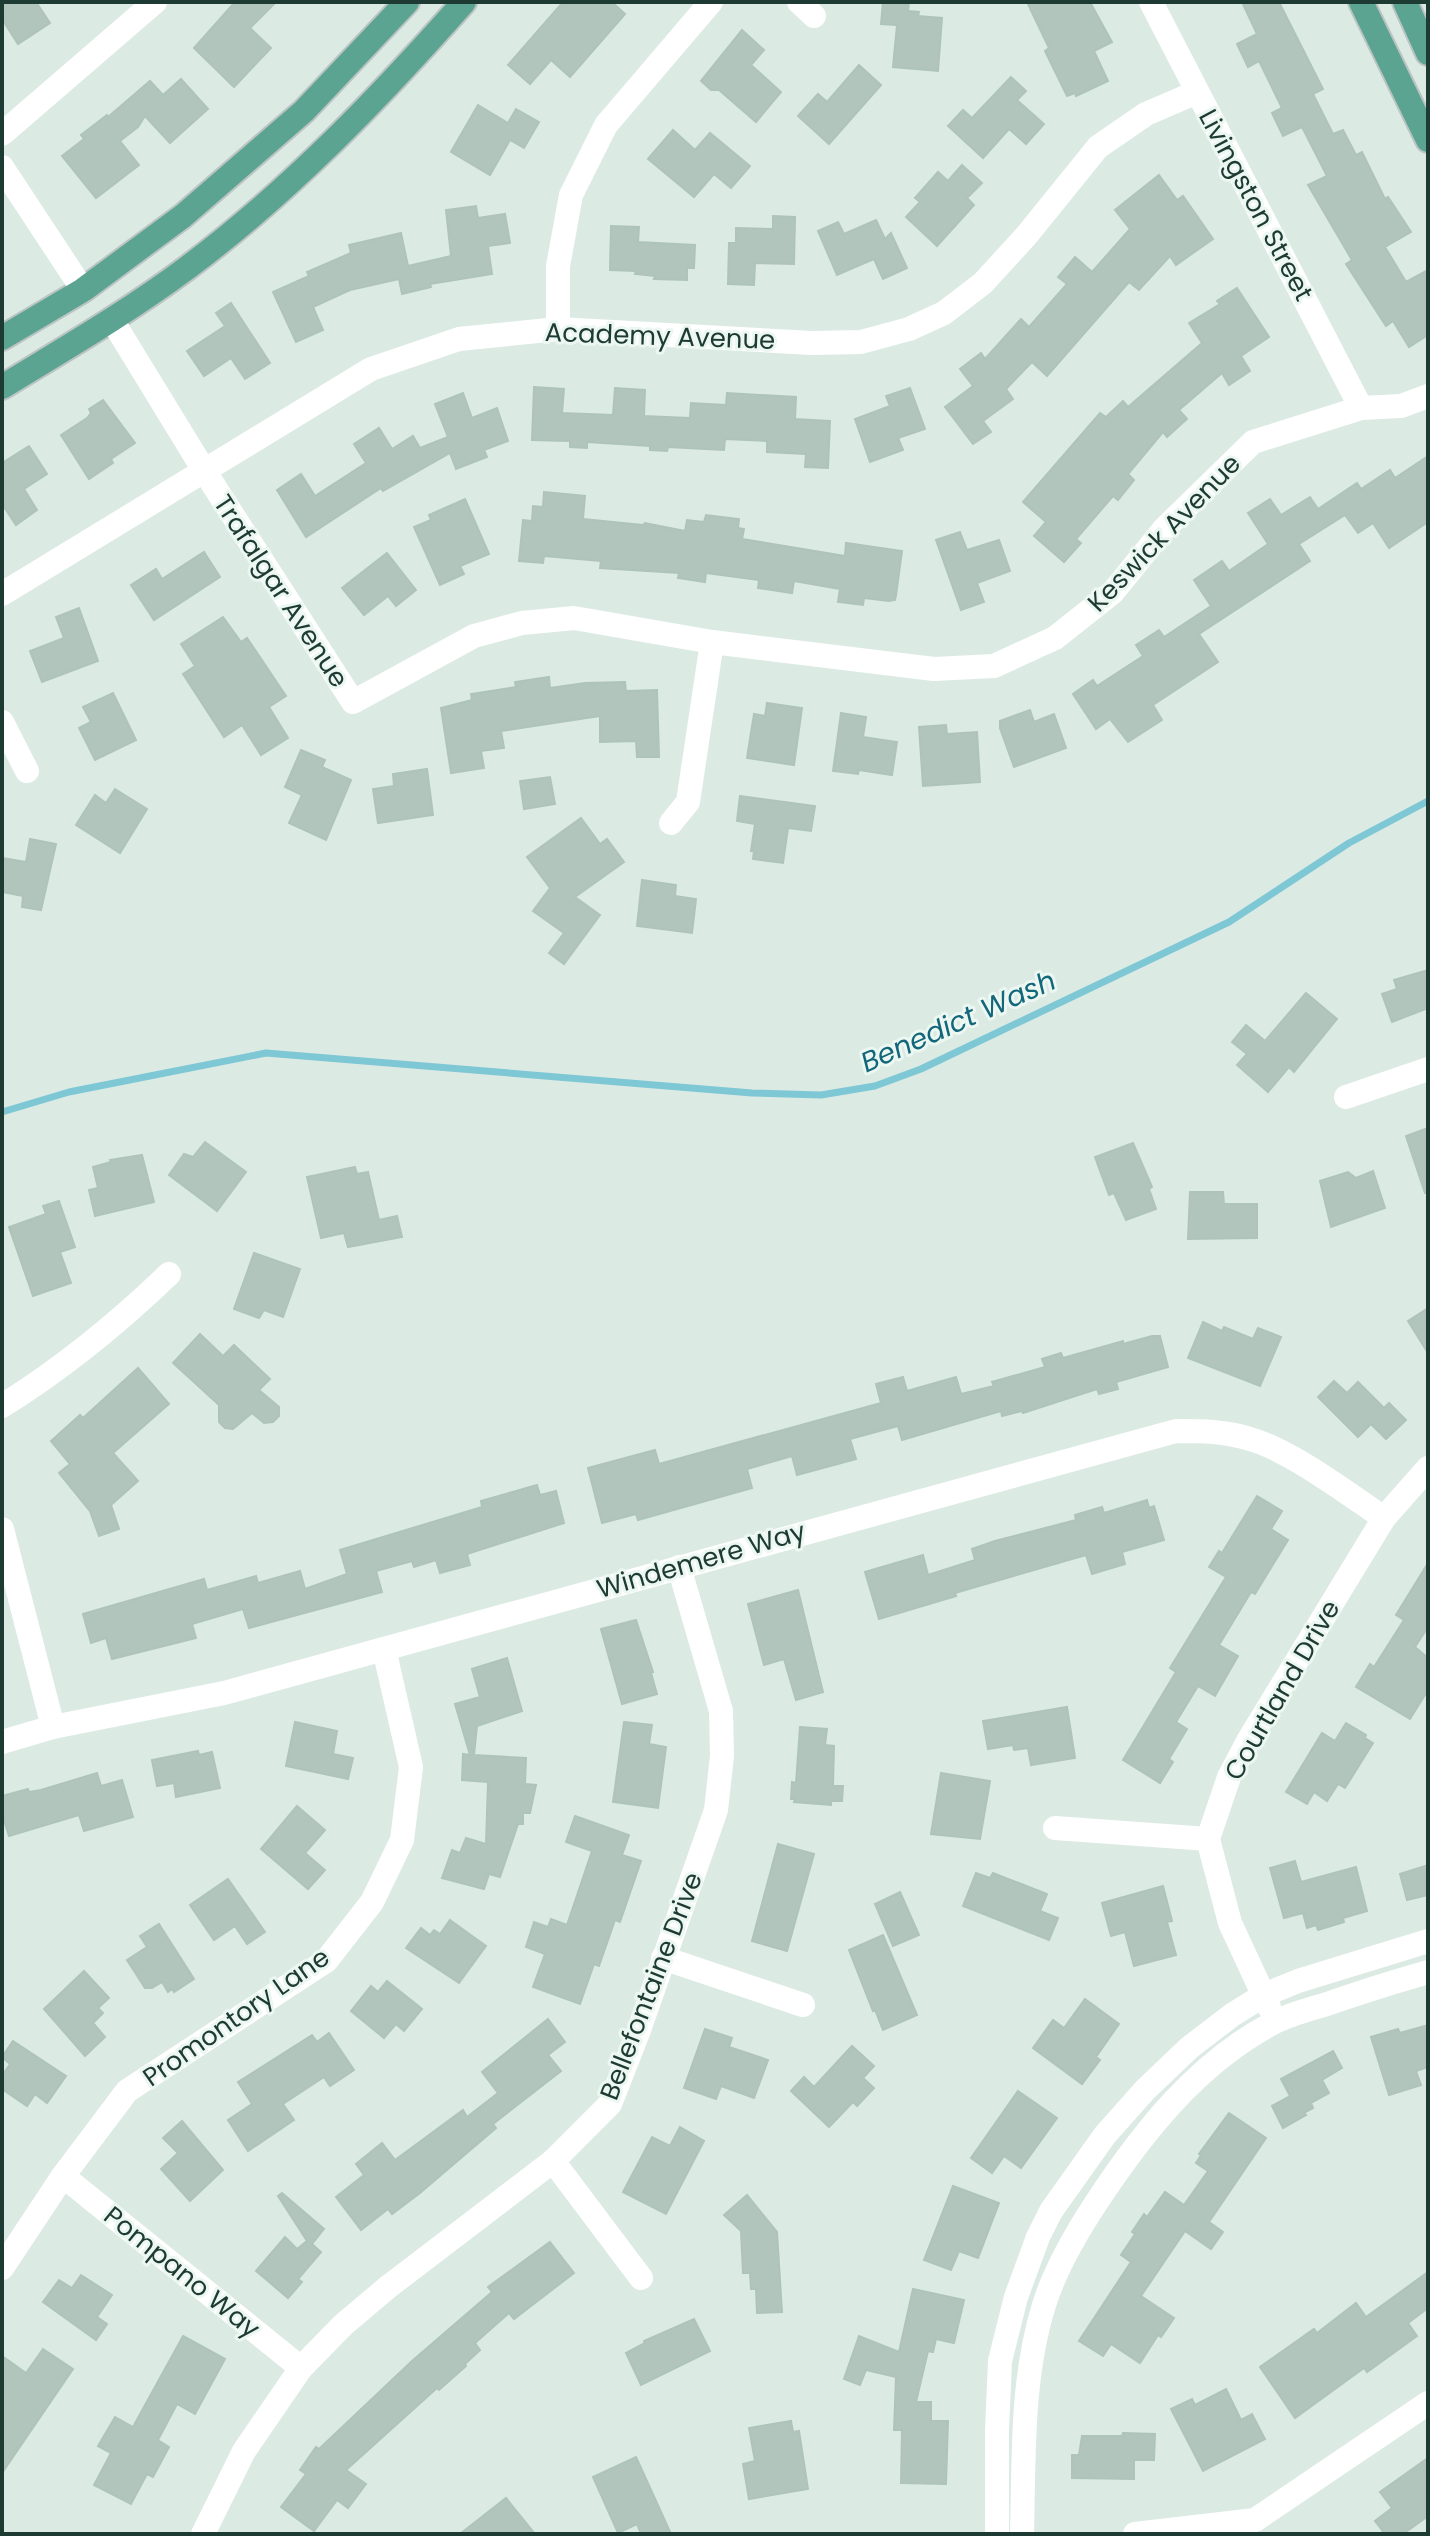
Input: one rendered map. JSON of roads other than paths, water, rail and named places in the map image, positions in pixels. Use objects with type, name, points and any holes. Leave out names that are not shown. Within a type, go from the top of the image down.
[{"type":"main road","points":[[2,338],[83,290],[183,216],[304,111],[407,2]]},
{"type":"main road","points":[[2,387],[112,320],[186,269],[284,189],[334,142],[464,2]]},
{"type":"main road","points":[[1361,2],[1428,140]]},
{"type":"main road","points":[[1405,2],[1428,53]]},
{"type":"street","points":[[2,134],[155,2]]},
{"type":"street","points":[[558,329],[558,266],[571,195],[606,125],[711,2]]},
{"type":"street","name":"Livingston Street","points":[[1151,2],[1361,408]]},
{"type":"street","name":"Academy Avenue","points":[[2,594],[371,369],[459,339],[558,329],[812,343],[861,342],[909,329],[944,313],[983,283],[1026,236],[1098,147],[1146,114],[1197,92]]},
{"type":"street","points":[[2,167],[83,290]]},
{"type":"street","name":"Trafalgar Avenue","points":[[112,320],[205,472],[353,702],[474,636],[522,623],[574,618],[712,642]]},
{"type":"street","name":"Keswick Avenue","points":[[712,642],[934,669],[994,666],[1055,638],[1113,592],[1164,529],[1253,442],[1361,408],[1401,406],[1428,396]]},
{"type":"street","points":[[671,823],[688,802],[712,642]]},
{"type":"street","points":[[2,722],[27,771]]},
{"type":"street","points":[[1346,1097],[1428,1069]]},
{"type":"street","points":[[2,1406],[45,1379],[118,1322],[169,1274]]},
{"type":"street","name":"Windemere Way","points":[[2,1742],[53,1727],[224,1693],[1176,1431],[1215,1430],[1254,1439],[1297,1461],[1384,1518]]},
{"type":"street","name":"Courtland Drive","points":[[1208,1839],[1229,1777],[1248,1741],[1384,1518],[1428,1468]]},
{"type":"street","points":[[2,1529],[53,1727]]},
{"type":"street","name":"Bellefontaine Drive","points":[[203,2534],[244,2451],[301,2368],[343,2325],[388,2287],[553,2161],[610,2104],[716,1810],[722,1756],[721,1711],[679,1567]]},
{"type":"street","name":"Promontory Lane","points":[[2,2268],[63,2176],[127,2091],[326,1961],[372,1902],[402,1840],[411,1767],[384,1649]]},
{"type":"street","points":[[1055,1828],[1208,1839],[1230,1923],[1274,2022]]},
{"type":"street","points":[[997,2534],[1000,2361],[1016,2297],[1051,2211],[1105,2135],[1145,2090],[1189,2048],[1264,1995],[1428,1941]]},
{"type":"street","points":[[663,1958],[803,2005]]},
{"type":"street","points":[[1022,2534],[1025,2430],[1031,2363],[1044,2304],[1066,2253],[1127,2156],[1163,2111],[1204,2072],[1274,2022],[1428,1972]]},
{"type":"street","points":[[553,2161],[641,2278]]},
{"type":"street","name":"Pompano Way","points":[[63,2176],[301,2368]]},
{"type":"street","points":[[1135,2534],[1255,2520],[1428,2403]]},
{"type":"waterway","name":"Benedict Wash","points":[[2,1112],[69,1092],[266,1053],[752,1093],[821,1095],[875,1086],[921,1069],[1229,922],[1349,843],[1428,801]]}]
